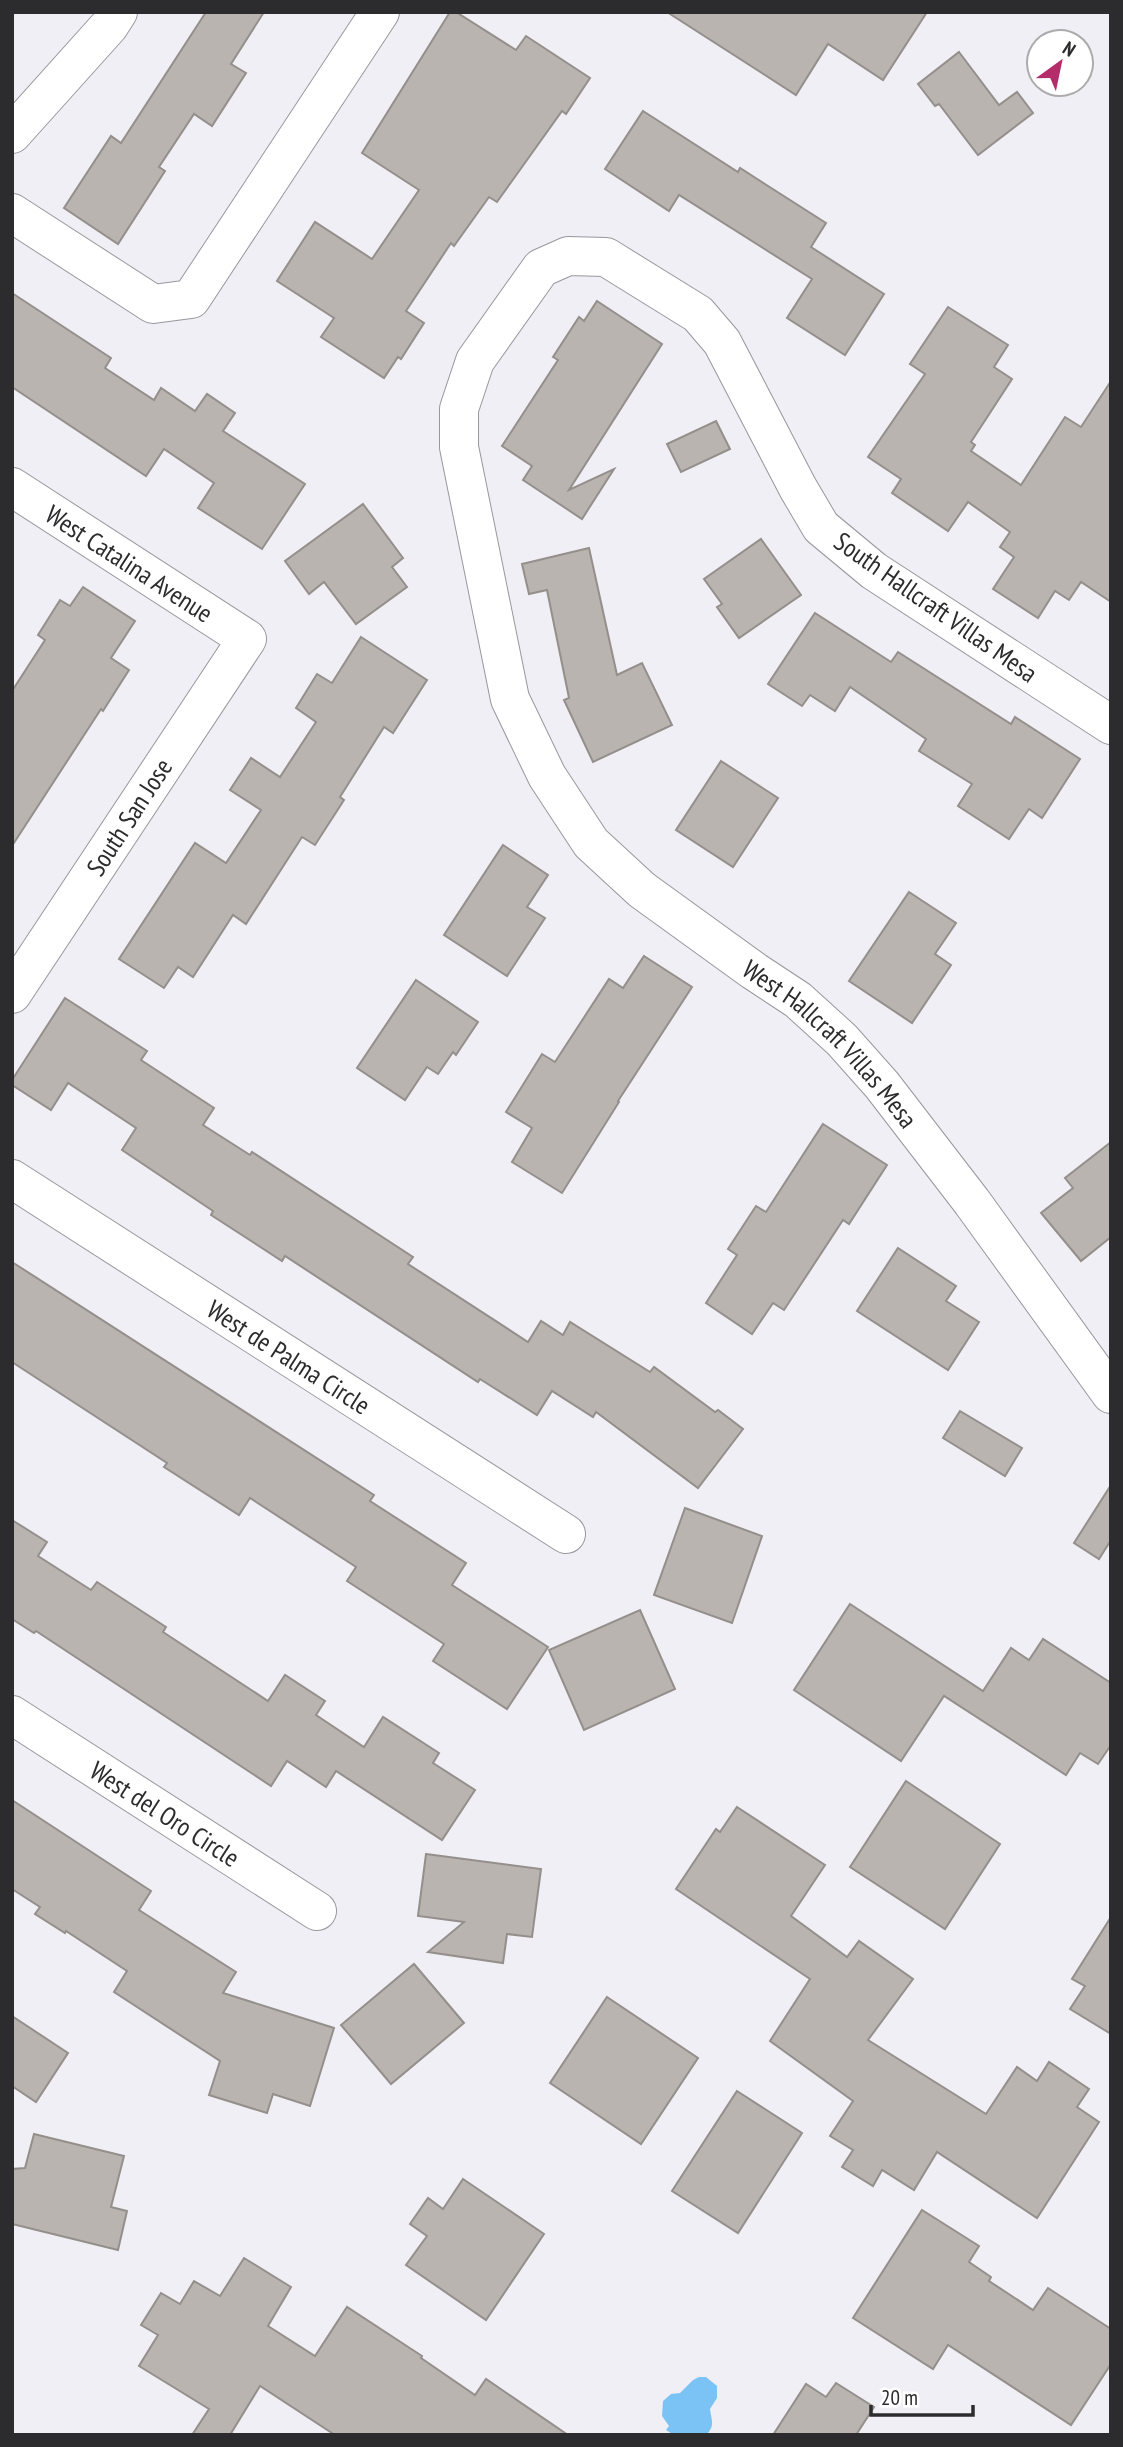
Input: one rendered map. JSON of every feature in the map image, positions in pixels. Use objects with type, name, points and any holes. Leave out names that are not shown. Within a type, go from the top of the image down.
[{"type":"street","points":[[12,134],[109,26],[118,12]]},
{"type":"street","points":[[12,213],[153,304],[191,299],[380,12]]},
{"type":"street","name":"South Hallcraft Villas Mesa","points":[[523,725],[510,699],[479,548],[459,447],[459,409],[475,361],[541,268],[568,256],[606,257],[698,314],[722,342],[821,527],[874,572],[1111,725]]},
{"type":"street","name":"West Catalina Avenue","points":[[12,487],[247,639]]},
{"type":"street","name":"South San Jose","points":[[12,994],[247,639]]},
{"type":"street","name":"West Hallcraft Villas Mesa","points":[[523,725],[547,776],[591,843],[642,890],[798,1000],[842,1040],[882,1086],[972,1202],[1111,1394]]},
{"type":"street","name":"West de Palma Circle","points":[[12,1179],[566,1534]]},
{"type":"street","name":"West del Oro Circle","points":[[12,1715],[317,1911]]},
{"type":"water","points":[[699,2377],[706,2377],[717,2386],[717,2398],[710,2409],[711,2429],[706,2435],[674,2435],[666,2430],[669,2426],[662,2416],[663,2401],[671,2394],[680,2393]]},
{"type":"building","points":[[206,12],[264,12],[231,64],[246,73],[212,126],[194,114],[159,167],[165,171],[118,244],[64,208],[111,136],[121,143]]},
{"type":"building","points":[[450,12],[456,12],[516,50],[526,36],[590,78],[566,114],[562,111],[497,202],[489,197],[454,246],[451,243],[406,311],[424,323],[401,359],[398,357],[384,378],[321,337],[334,318],[277,281],[315,222],[372,259],[419,190],[362,153]]},
{"type":"building","points":[[667,12],[927,12],[883,80],[828,44],[796,95]]},
{"type":"building","points":[[959,52],[999,105],[1017,92],[1033,113],[978,155],[939,104],[935,106],[918,84]]},
{"type":"building","points":[[643,111],[738,172],[740,168],[826,223],[811,247],[884,294],[845,355],[787,318],[812,279],[679,195],[669,211],[605,169]]},
{"type":"building","points":[[12,293],[111,358],[105,368],[154,400],[161,388],[195,411],[207,394],[235,413],[223,431],[305,484],[262,549],[198,508],[214,483],[164,449],[146,476],[12,387]]},
{"type":"building","points":[[597,301],[662,344],[569,490],[614,469],[582,519],[523,480],[532,466],[502,446],[558,360],[553,357],[579,317],[584,321]]},
{"type":"building","points":[[948,307],[1008,345],[994,367],[1012,379],[971,442],[975,445],[971,451],[1021,485],[1065,417],[1081,427],[1111,381],[1111,602],[1081,582],[1069,600],[1055,591],[1038,618],[993,589],[1014,557],[1000,547],[1010,532],[968,502],[948,531],[892,493],[901,479],[868,457],[925,374],[910,364]]},
{"type":"building","points":[[716,421],[730,449],[681,472],[667,444]]},
{"type":"building","points":[[363,504],[403,558],[392,567],[407,587],[356,624],[324,582],[309,594],[285,561]]},
{"type":"building","points":[[761,539],[801,595],[739,638],[717,607],[722,604],[704,579]]},
{"type":"building","points":[[589,548],[617,675],[642,663],[672,725],[593,762],[564,700],[569,698],[547,590],[529,594],[522,564]]},
{"type":"building","points":[[83,587],[135,621],[111,658],[129,670],[12,846],[12,691],[45,640],[38,635],[60,600],[70,606]]},
{"type":"building","points":[[815,613],[891,662],[898,652],[1011,724],[1015,717],[1080,759],[1042,818],[1029,809],[1009,839],[958,806],[972,784],[919,751],[926,739],[850,687],[835,711],[810,695],[802,706],[768,684]]},
{"type":"building","points":[[361,637],[427,680],[393,733],[384,727],[340,797],[344,800],[315,845],[302,837],[246,924],[233,915],[193,977],[178,967],[164,988],[119,959],[195,843],[226,863],[261,810],[230,790],[251,758],[280,777],[316,722],[296,708],[317,674],[332,683]]},
{"type":"building","points":[[721,761],[778,798],[733,867],[676,830]]},
{"type":"building","points":[[503,845],[548,875],[527,907],[545,918],[507,976],[444,935]]},
{"type":"building","points":[[909,892],[956,923],[935,954],[951,965],[912,1023],[849,981]]},
{"type":"building","points":[[644,956],[692,987],[562,1193],[512,1162],[532,1128],[506,1112],[542,1054],[555,1062],[609,979],[623,988]]},
{"type":"building","points":[[416,980],[478,1022],[456,1055],[453,1052],[438,1074],[427,1067],[405,1100],[357,1068]]},
{"type":"building","points":[[65,998],[147,1051],[141,1060],[214,1108],[203,1125],[250,1155],[252,1152],[413,1257],[408,1264],[528,1342],[541,1321],[563,1335],[570,1322],[650,1372],[654,1367],[743,1429],[698,1488],[596,1412],[593,1417],[552,1391],[537,1415],[480,1379],[478,1382],[285,1256],[282,1261],[211,1215],[213,1211],[122,1150],[136,1128],[68,1083],[51,1110],[12,1085],[12,1080]]},
{"type":"building","points":[[823,1124],[887,1165],[849,1224],[843,1220],[784,1310],[773,1303],[752,1334],[706,1303],[737,1255],[728,1249],[756,1206],[766,1212]]},
{"type":"building","points":[[1111,1142],[1111,1237],[1081,1261],[1041,1213],[1073,1188],[1065,1178]]},
{"type":"building","points":[[898,1248],[956,1286],[946,1301],[979,1322],[948,1370],[857,1311]]},
{"type":"building","points":[[12,1262],[374,1495],[370,1501],[466,1563],[452,1585],[548,1647],[507,1709],[433,1661],[444,1644],[347,1581],[356,1567],[250,1498],[239,1515],[164,1467],[167,1463],[12,1362]]},
{"type":"building","points":[[960,1411],[1022,1448],[1005,1476],[943,1438]]},
{"type":"building","points":[[1111,1485],[1111,1540],[1099,1559],[1074,1543]]},
{"type":"building","points":[[685,1508],[762,1536],[732,1623],[654,1595]]},
{"type":"building","points":[[12,1520],[47,1542],[38,1556],[91,1590],[97,1582],[166,1627],[163,1632],[268,1701],[285,1675],[325,1701],[316,1715],[364,1747],[383,1717],[439,1753],[433,1763],[475,1790],[442,1840],[336,1771],[326,1787],[287,1761],[271,1786],[36,1631],[34,1633],[12,1619]]},
{"type":"building","points":[[850,1604],[983,1691],[1011,1648],[1029,1660],[1043,1639],[1111,1683],[1111,1745],[1098,1764],[1080,1753],[1066,1775],[944,1696],[901,1761],[794,1690]]},
{"type":"building","points":[[640,1610],[675,1689],[584,1730],[549,1650]]},
{"type":"building","points":[[906,1781],[1000,1844],[945,1929],[850,1867]]},
{"type":"building","points":[[12,1800],[151,1891],[139,1910],[236,1972],[223,1993],[334,2028],[310,2106],[273,2094],[267,2113],[209,2095],[220,2061],[114,1992],[127,1971],[35,1914],[40,1907],[12,1889]]},
{"type":"building","points":[[737,1807],[825,1865],[791,1916],[847,1957],[859,1941],[913,1979],[868,2040],[986,2114],[1017,2067],[1037,2081],[1049,2062],[1089,2089],[1077,2107],[1099,2122],[1037,2218],[937,2152],[914,2190],[882,2170],[873,2186],[842,2167],[853,2150],[830,2136],[853,2101],[770,2041],[810,1979],[676,1889],[716,1829],[720,1832]]},
{"type":"building","points":[[426,1854],[541,1869],[532,1937],[507,1934],[503,1963],[428,1952],[464,1922],[418,1916]]},
{"type":"building","points":[[1111,1917],[1111,2034],[1070,2009],[1085,1986],[1072,1979]]},
{"type":"building","points":[[414,1964],[464,2023],[391,2084],[341,2025]]},
{"type":"building","points":[[607,1997],[698,2058],[641,2144],[550,2083]]},
{"type":"building","points":[[12,2016],[68,2053],[36,2102],[12,2086]]},
{"type":"building","points":[[737,2091],[802,2133],[738,2233],[672,2191]]},
{"type":"building","points":[[34,2134],[124,2156],[111,2207],[127,2211],[118,2250],[12,2224],[12,2169],[25,2168]]},
{"type":"building","points":[[463,2179],[544,2234],[486,2320],[406,2265],[427,2236],[410,2224],[428,2198],[443,2209]]},
{"type":"building","points":[[922,2210],[979,2246],[969,2262],[991,2277],[989,2281],[1033,2310],[1048,2288],[1111,2329],[1111,2364],[1071,2425],[948,2345],[933,2369],[853,2318]]},
{"type":"building","points":[[244,2258],[291,2287],[268,2326],[315,2356],[347,2307],[422,2356],[421,2358],[475,2395],[486,2379],[568,2435],[335,2435],[260,2386],[230,2435],[192,2435],[209,2409],[139,2366],[158,2335],[141,2325],[161,2293],[180,2304],[194,2281],[220,2296]]},
{"type":"building","points":[[836,2383],[874,2407],[856,2435],[773,2435],[806,2384],[826,2397]]}]
